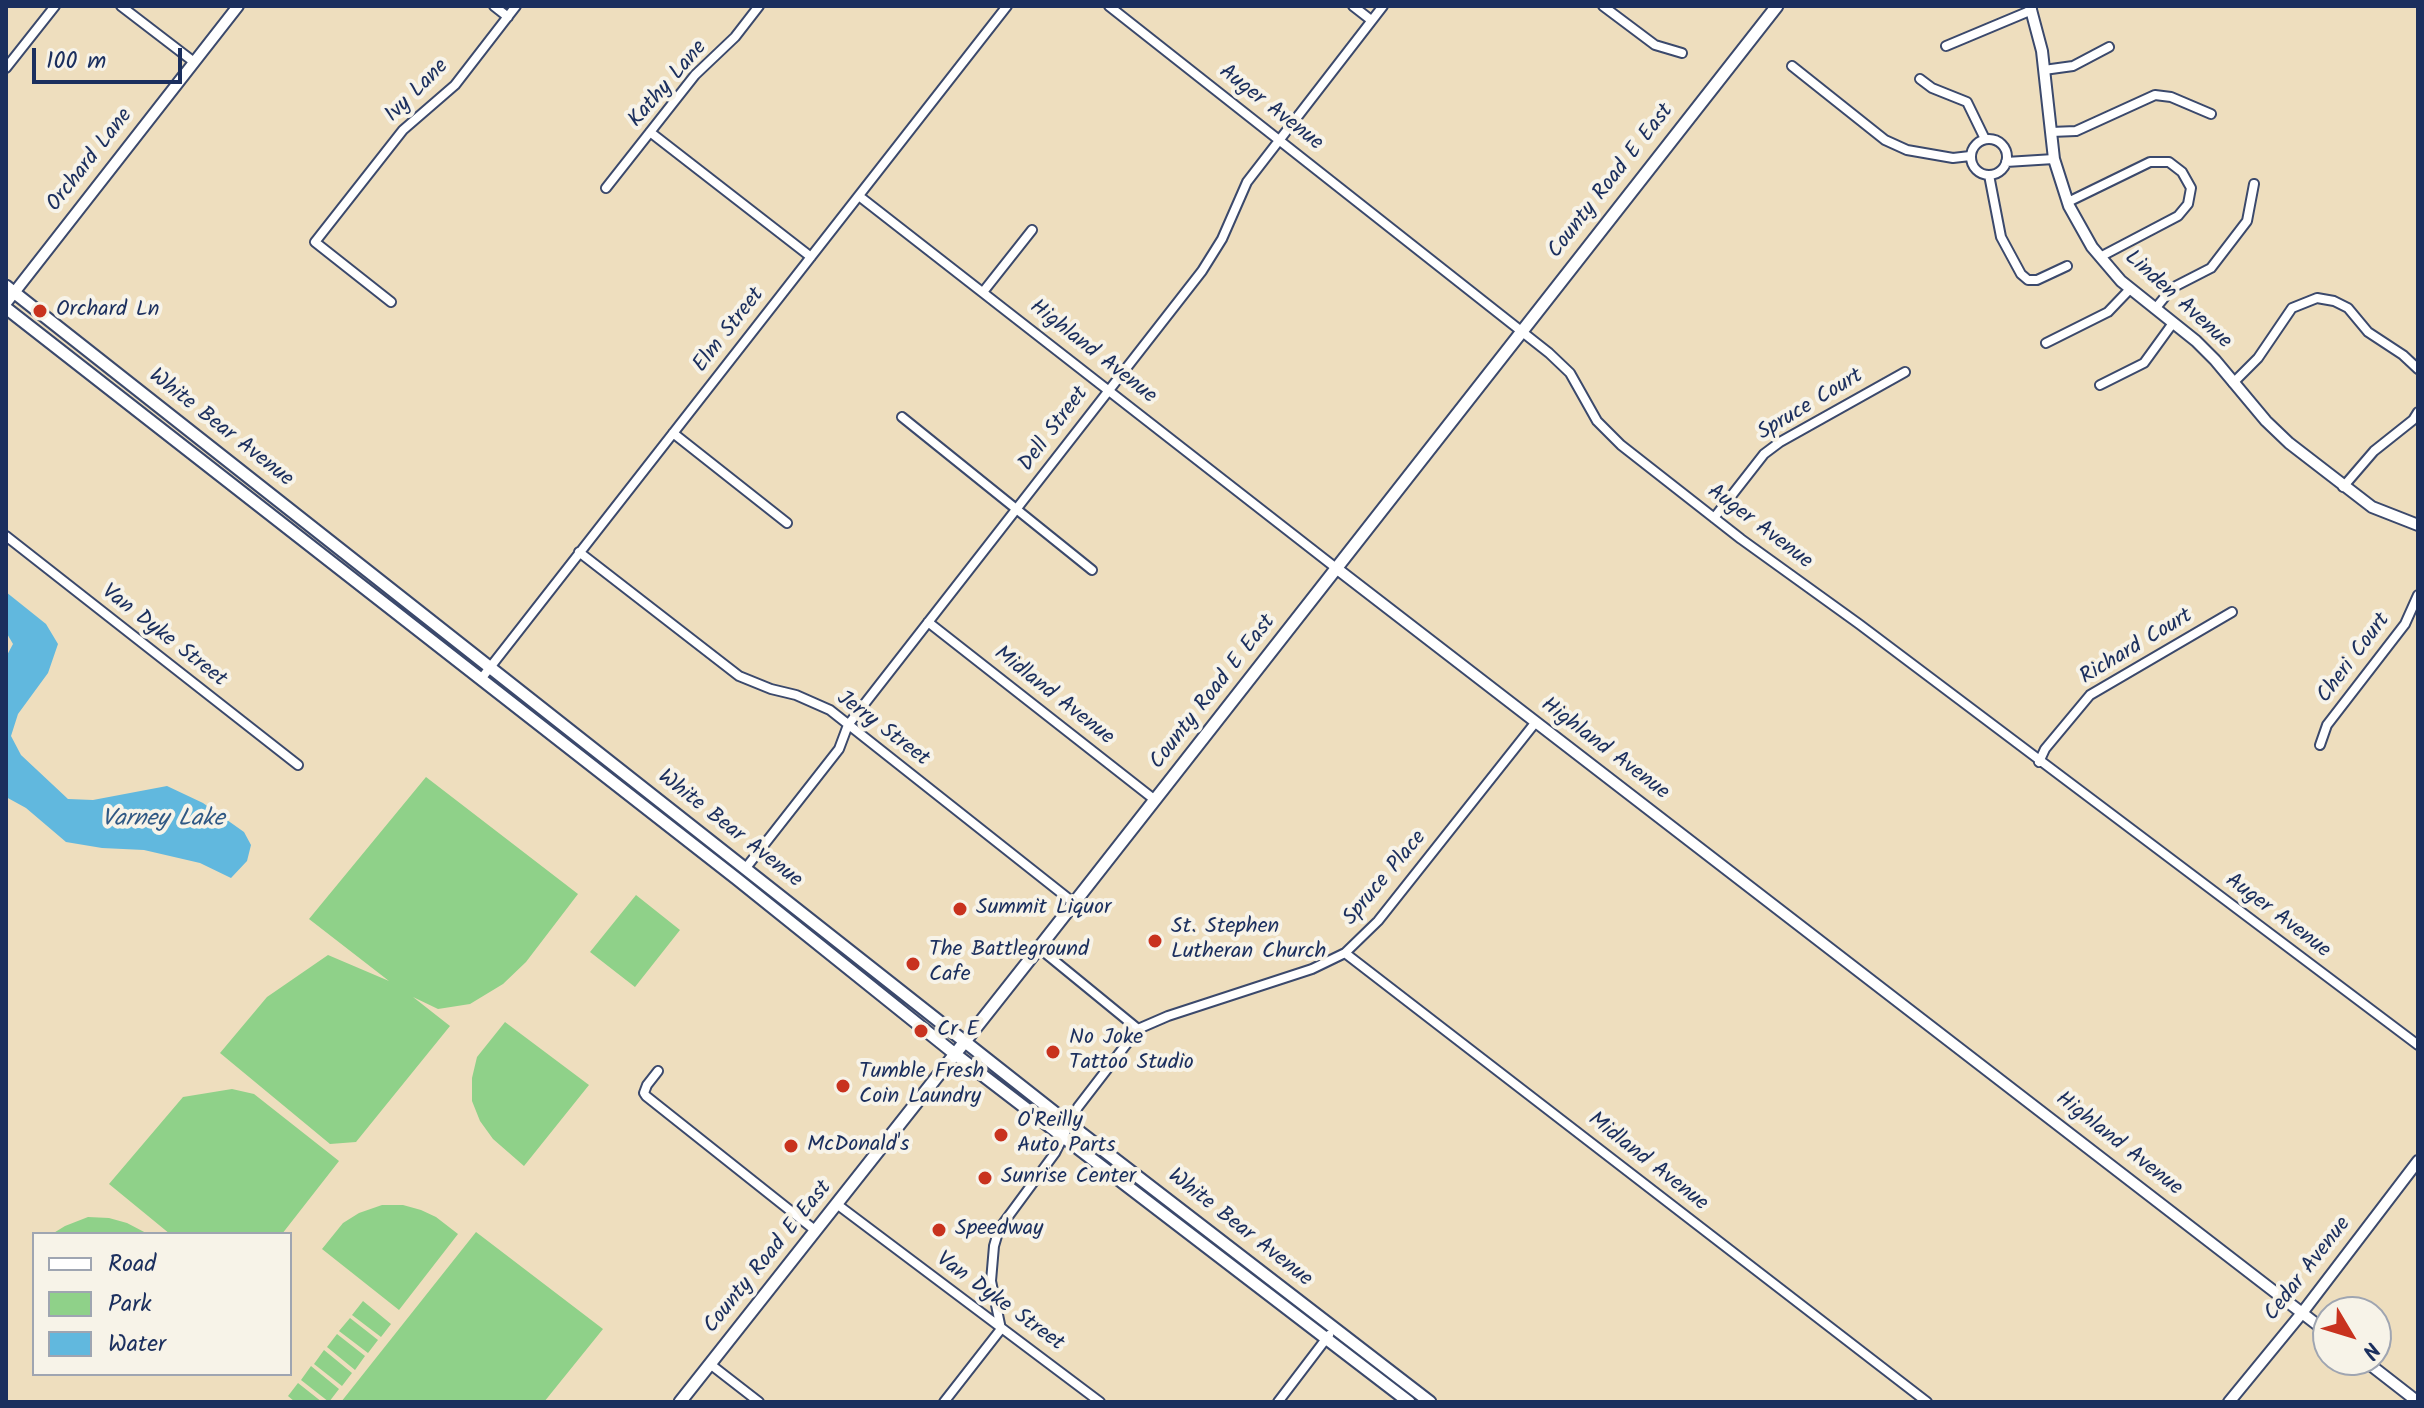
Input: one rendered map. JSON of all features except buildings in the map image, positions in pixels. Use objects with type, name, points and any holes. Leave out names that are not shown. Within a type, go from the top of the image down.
[{"type":"main road","name":"County Road E East","points":[[680,1402],[838,1205],[1777,6]]},
{"type":"main road","name":"White Bear Avenue","points":[[10,289],[1068,1123],[1430,1402]]},
{"type":"main road","name":"White Bear Avenue","points":[[6,305],[955,1054],[1409,1402]]},
{"type":"street","points":[[6,68],[55,6]]},
{"type":"street","points":[[121,6],[194,62]]},
{"type":"street","name":"Orchard Lane","points":[[6,305],[10,289],[238,6]]},
{"type":"street","points":[[494,6],[508,17]]},
{"type":"street","name":"Ivy Lane","points":[[391,302],[315,242],[403,130],[455,85],[516,6]]},
{"type":"street","name":"Kathy Lane","points":[[606,188],[695,75],[735,37],[759,6]]},
{"type":"street","name":"Elm Street","points":[[481,679],[1007,6]]},
{"type":"street","name":"Auger Avenue","points":[[1109,6],[1280,139],[1570,373],[1597,421],[1621,445],[2418,1045]]},
{"type":"street","points":[[1353,6],[1371,20]]},
{"type":"street","name":"Dell Street","points":[[745,869],[839,749],[848,725],[1213,256],[1247,182],[1383,6]]},
{"type":"street","points":[[1603,6],[1655,45],[1682,53]]},
{"type":"street","points":[[1946,46],[2031,8]]},
{"type":"street","name":"Linden Avenue","points":[[2031,8],[2038,29],[2054,159],[2068,202],[2100,257],[2130,289],[2215,360],[2289,443],[2372,507],[2418,525]]},
{"type":"street","points":[[2044,70],[2073,66],[2109,47]]},
{"type":"street","points":[[1792,66],[1885,140],[1907,150],[1953,158],[1970,156]]},
{"type":"street","points":[[1920,79],[1932,88],[1967,102],[1985,139]]},
{"type":"street","points":[[2051,132],[2076,131],[2155,95],[2171,97],[2211,114]]},
{"type":"street","points":[[650,132],[811,257]]},
{"type":"street","points":[[1985,139],[1997,140],[2006,151],[2006,162],[2001,170],[1989,175],[1976,170],[1970,156],[1974,146],[1985,139]]},
{"type":"street","points":[[2006,162],[2054,159]]},
{"type":"street","points":[[2068,202],[2150,162],[2169,162],[2182,172],[2191,188],[2188,204],[2178,216],[2100,257]]},
{"type":"street","points":[[1989,175],[2001,237],[2021,274],[2028,280],[2037,280],[2067,266]]},
{"type":"street","points":[[2155,309],[2172,288],[2211,268],[2247,221],[2254,184]]},
{"type":"street","name":"Highland Avenue","points":[[859,196],[1535,723],[2312,1321]]},
{"type":"street","points":[[983,292],[1032,230]]},
{"type":"street","points":[[2046,343],[2108,312],[2130,289]]},
{"type":"street","points":[[2233,383],[2258,358],[2292,308],[2317,298],[2348,308],[2368,332],[2418,369]]},
{"type":"street","points":[[2100,385],[2144,363],[2173,323]]},
{"type":"street","name":"Spruce Court","points":[[1714,518],[1764,454],[1905,372]]},
{"type":"street","points":[[2343,487],[2374,451],[2413,420],[2418,412]]},
{"type":"street","points":[[902,417],[1092,570]]},
{"type":"street","points":[[673,433],[787,523]]},
{"type":"street","name":"Van Dyke Street","points":[[6,536],[298,765]]},
{"type":"street","name":"Jerry Street","points":[[579,552],[739,676],[763,687],[814,701],[848,725],[1074,903]]},
{"type":"street","name":"Cheri Court","points":[[2320,745],[2327,725],[2405,624],[2418,595]]},
{"type":"street","name":"Richard Court","points":[[2039,762],[2052,739],[2090,695],[2232,612]]},
{"type":"street","name":"Midland Avenue","points":[[928,622],[1155,800]]},
{"type":"street","name":"Spruce Place","points":[[1138,1029],[1168,1016],[1312,969],[1345,953],[1378,921],[1535,723]]},
{"type":"street","points":[[944,1402],[1001,1329],[991,1281],[999,1229],[1055,1153],[1068,1123],[1138,1029],[1039,948]]},
{"type":"street","name":"Midland Avenue","points":[[1345,953],[1927,1402]]},
{"type":"street","points":[[658,1071],[647,1085],[646,1096],[816,1231]]},
{"type":"street","name":"Cedar Avenue","points":[[2229,1402],[2302,1313],[2418,1161]]},
{"type":"street","name":"Van Dyke Street","points":[[838,1205],[1100,1402]]},
{"type":"street","points":[[1278,1402],[1335,1328]]},
{"type":"street","points":[[710,1364],[759,1402]]},
{"type":"street","points":[[2385,1376],[2418,1402]]},
{"type":"green space","points":[[426,777],[578,894],[526,962],[503,984],[470,1004],[438,1009],[413,997],[450,1026],[356,1142],[330,1144],[220,1053],[267,997],[328,955],[389,981],[309,919]]},
{"type":"green space","points":[[636,895],[680,930],[635,987],[590,952]]},
{"type":"green space","points":[[505,1022],[589,1085],[524,1166],[493,1139],[480,1121],[472,1101],[472,1078],[477,1057]]},
{"type":"green space","points":[[232,1089],[254,1094],[339,1161],[284,1232],[168,1232],[109,1184],[183,1097]]},
{"type":"green space","points":[[382,1205],[403,1205],[421,1210],[458,1234],[399,1310],[322,1249],[343,1223]]},
{"type":"green space","points":[[88,1217],[109,1218],[144,1232],[55,1232]]},
{"type":"green space","points":[[476,1232],[603,1329],[544,1402],[341,1402]]},
{"type":"green space","points":[[363,1301],[391,1324],[381,1337],[352,1315]]},
{"type":"green space","points":[[350,1318],[378,1340],[368,1353],[339,1331]]},
{"type":"green space","points":[[337,1334],[365,1356],[355,1370],[327,1347]]},
{"type":"green space","points":[[324,1350],[352,1373],[342,1386],[314,1364]]},
{"type":"green space","points":[[311,1366],[339,1389],[329,1402],[301,1380]]},
{"type":"green space","points":[[298,1383],[322,1402],[295,1402],[288,1396]]},
{"type":"water","name":"Varney Lake","points":[[6,592],[46,624],[58,644],[48,673],[18,714],[11,736],[21,755],[68,799],[93,800],[167,786],[203,803],[244,832],[251,845],[247,861],[231,878],[200,863],[144,850],[66,842],[26,808],[6,797],[6,657],[13,644],[6,632]]},
{"type":"place","name":"Orchard Ln","points":[[40,311]]},
{"type":"place","name":"Summit Liquor","points":[[960,909]]},
{"type":"place","name":"St. Stephen Lutheran Church","points":[[1155,941]]},
{"type":"place","name":"The Battleground Cafe","points":[[913,964]]},
{"type":"place","name":"Cr E","points":[[921,1031]]},
{"type":"place","name":"No Joke Tattoo Studio","points":[[1053,1052]]},
{"type":"place","name":"Tumble Fresh Coin Laundry","points":[[843,1086]]},
{"type":"place","name":"O'Reilly Auto Parts","points":[[1001,1135]]},
{"type":"place","name":"McDonald's","points":[[791,1146]]},
{"type":"place","name":"Sunrise Center","points":[[985,1178]]},
{"type":"place","name":"Speedway","points":[[939,1230]]}]
